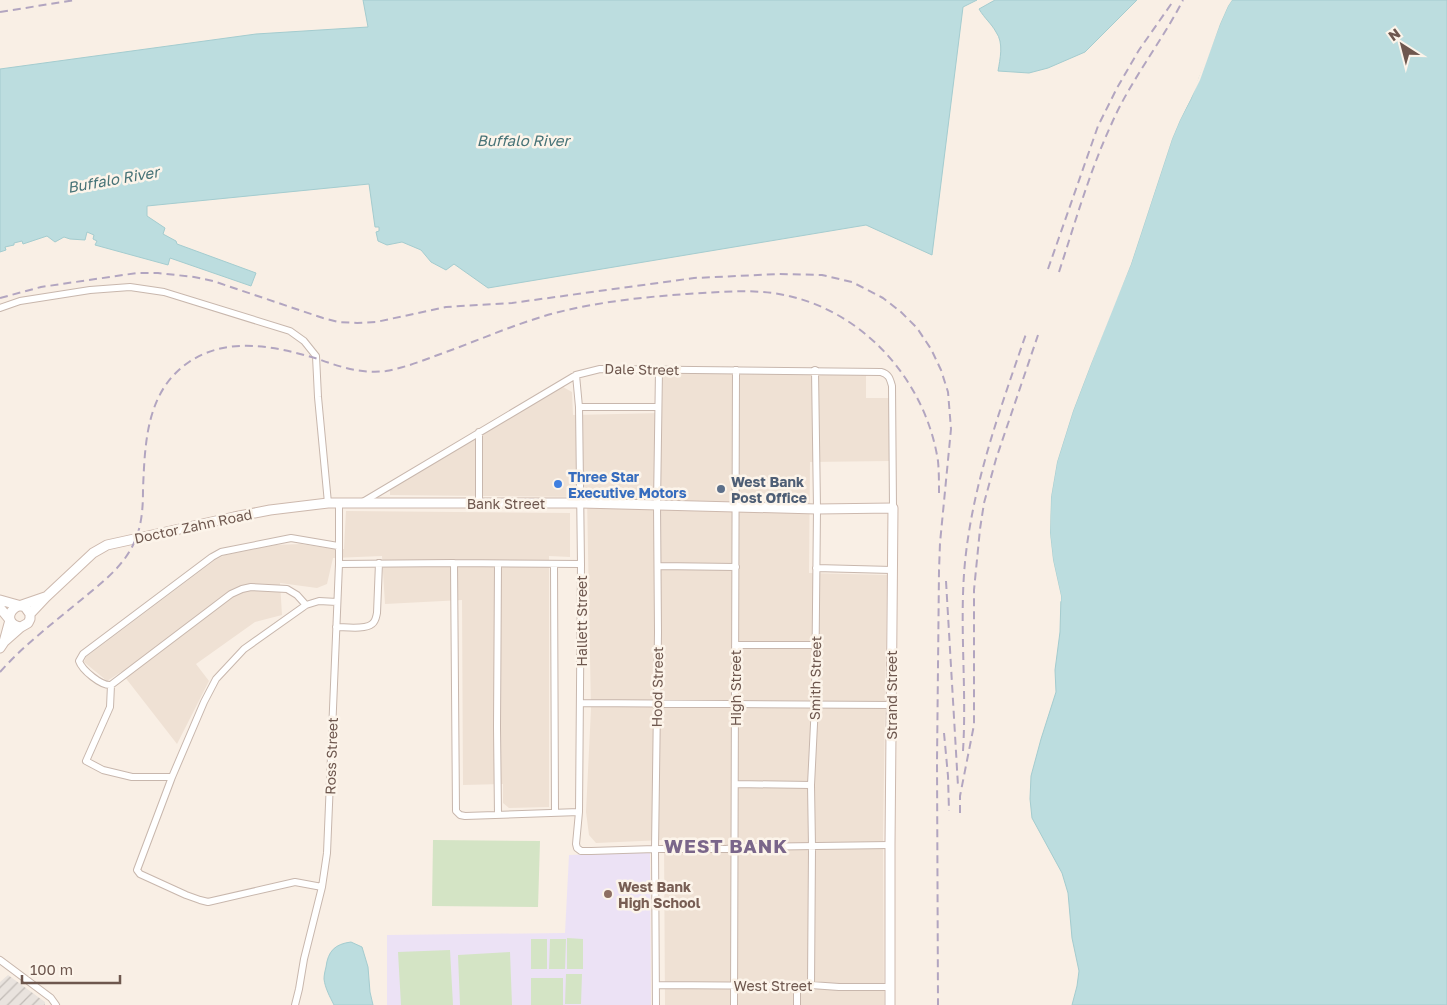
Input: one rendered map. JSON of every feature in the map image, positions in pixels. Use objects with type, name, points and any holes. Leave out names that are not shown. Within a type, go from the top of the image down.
[{"type":"street","points":[[0,308],[20,301],[90,290],[130,287],[164,292],[296,334],[316,356],[328,503]]},
{"type":"street","name":"Dale Street","points":[[360,503],[576,375],[600,369],[881,372],[888,375],[892,386]]},
{"type":"street","name":"Hood Street","points":[[656,1005],[658,370]]},
{"type":"street","name":"High Street","points":[[734,1005],[736,370]]},
{"type":"street","name":"Smith Street","points":[[811,985],[811,785],[815,704],[817,509],[815,370]]},
{"type":"street","name":"Hallett Street","points":[[576,375],[579,407],[581,564],[581,703],[579,812],[576,847],[581,851],[655,849]]},
{"type":"street","name":"Strand Street","points":[[890,1005],[892,386]]},
{"type":"street","points":[[579,407],[658,407]]},
{"type":"street","points":[[479,432],[479,504]]},
{"type":"street","name":"Doctor Zahn Road","points":[[20,627],[28,623],[30,614],[46,596],[93,553],[113,543],[270,510],[328,503],[360,503]]},
{"type":"street","name":"Bank Street","points":[[360,503],[580,503],[817,509],[893,508]]},
{"type":"street","name":"Ross Street","points":[[295,1005],[328,853],[339,564],[339,504]]},
{"type":"street","points":[[306,605],[297,595],[287,589],[251,587],[242,589],[231,594],[112,684],[104,684],[82,668],[79,661],[81,656],[217,554],[225,550],[284,539],[296,539],[338,546]]},
{"type":"street","points":[[454,563],[455,810],[465,816],[579,812]]},
{"type":"street","points":[[339,564],[581,564]]},
{"type":"street","points":[[336,627],[366,627],[375,620],[379,564]]},
{"type":"street","points":[[498,564],[498,815]]},
{"type":"street","points":[[554,564],[555,813]]},
{"type":"street","points":[[658,566],[736,567]]},
{"type":"street","points":[[816,568],[892,570]]},
{"type":"street","name":"Doctor Zahn Road","points":[[20,606],[46,596]]},
{"type":"street","points":[[0,600],[25,607],[30,614]]},
{"type":"street","points":[[322,887],[295,882],[208,902],[186,895],[138,873],[137,866],[172,777],[204,702],[216,679],[244,649],[306,605],[319,601],[337,602]]},
{"type":"street","points":[[2,645],[12,609],[20,606]]},
{"type":"street","points":[[0,608],[12,624],[20,627],[2,645]]},
{"type":"street","points":[[735,645],[815,645]]},
{"type":"street","points":[[112,684],[110,708],[86,761],[103,770],[123,775],[172,777]]},
{"type":"street","points":[[581,703],[892,705]]},
{"type":"street","points":[[734,784],[811,785]]},
{"type":"street","points":[[655,849],[890,845]]},
{"type":"street","points":[[0,960],[51,998],[56,1005]]},
{"type":"street","name":"West Street","points":[[656,986],[890,986]]},
{"type":"street","points":[[797,986],[797,1005]]},
{"type":"shaded area","points":[[663,372],[866,373],[866,398],[890,398],[889,461],[810,462],[809,573],[887,575],[883,838],[884,1005],[665,1005],[664,840],[596,843],[589,835],[586,812],[591,709],[587,497],[390,495],[390,488],[563,387],[572,392],[573,415],[662,413]]},
{"type":"shaded area","points":[[346,511],[570,513],[570,557],[549,556],[549,807],[509,808],[503,803],[503,784],[463,785],[462,600],[385,604],[382,556],[333,558],[327,584],[317,588],[280,583],[282,615],[255,622],[196,664],[209,681],[177,744],[121,672],[107,681],[84,662],[86,657],[215,560],[225,555],[274,545],[301,544],[344,549]]},
{"type":"shaded area","name":"West Bank High School","points":[[650,852],[651,1005],[387,1005],[387,935],[565,933],[569,855]]},
{"type":"shaded area","points":[[8,975],[45,1002],[45,1005],[0,1005],[0,982]]},
{"type":"green space","points":[[433,840],[540,841],[538,907],[432,906]]},
{"type":"green space","points":[[567,938],[583,939],[583,969],[567,969]]},
{"type":"green space","points":[[531,939],[547,939],[547,969],[531,969]]},
{"type":"green space","points":[[550,939],[566,939],[565,969],[549,969]]},
{"type":"green space","points":[[450,950],[453,1005],[401,1005],[398,952]]},
{"type":"green space","points":[[510,952],[512,1005],[460,1005],[458,955]]},
{"type":"green space","points":[[566,974],[582,974],[581,1004],[565,1004]]},
{"type":"green space","points":[[531,978],[563,978],[563,1005],[531,1005]]},
{"type":"water","name":"Buffalo River","points":[[363,0],[977,0],[963,7],[932,255],[866,225],[488,288],[454,264],[446,270],[431,262],[421,250],[402,242],[387,245],[378,241],[376,232],[379,231],[379,227],[375,227],[369,184],[147,206],[147,216],[165,228],[163,234],[176,241],[177,244],[256,273],[251,286],[170,258],[168,265],[95,245],[97,241],[93,239],[94,235],[87,232],[85,240],[64,237],[55,242],[47,236],[23,244],[22,241],[14,243],[14,245],[5,247],[6,250],[0,252],[0,69],[256,34],[368,27]]},
{"type":"water","points":[[995,0],[1137,0],[1085,52],[1048,68],[1029,73],[998,71],[1001,51],[1000,41],[994,29],[979,9]]},
{"type":"water","points":[[1232,0],[1447,0],[1447,1005],[1072,1005],[1079,971],[1072,938],[1068,893],[1062,873],[1032,818],[1030,799],[1031,776],[1056,692],[1055,670],[1060,632],[1061,596],[1053,560],[1050,533],[1051,497],[1057,462],[1073,411],[1131,264],[1172,139],[1191,99],[1220,24]]},
{"type":"water","points":[[351,942],[362,947],[368,967],[373,1005],[334,1005],[327,989],[324,976],[328,957],[333,949],[341,944]]},
{"type":"pier","points":[[1229,0],[1232,0],[1220,24],[1200,80],[1172,139],[1131,264],[1073,411],[1057,462],[1051,497],[1050,533],[1053,560],[1061,596],[1061,601],[1058,603],[1047,533],[1049,497],[1055,461],[1071,411],[1129,263],[1169,138],[1198,79],[1218,23]]},
{"type":"railway","points":[[0,12],[75,0]]},
{"type":"railway","points":[[1048,269],[1098,126],[1139,50],[1174,0]]},
{"type":"railway","points":[[1059,272],[1089,180],[1111,125],[1127,93],[1183,0]]},
{"type":"railway","points":[[0,298],[41,287],[137,273],[158,273],[213,281],[323,318],[338,322],[357,323],[376,322],[446,307],[512,303],[694,278],[779,274],[822,275],[852,282],[883,298],[917,328],[931,349],[941,370],[948,392],[951,429],[939,571],[937,762],[938,1005]]},
{"type":"railway","points":[[0,672],[29,643],[96,588],[123,561],[136,538],[140,524],[147,436],[156,403],[164,388],[175,374],[189,362],[204,354],[220,349],[236,346],[269,347],[302,354],[351,369],[377,372],[417,363],[540,317],[588,306],[621,300],[726,292],[751,291],[789,296],[817,305],[844,318],[888,356],[906,379],[921,405],[931,432],[938,461],[939,493]]},
{"type":"railway","points":[[963,751],[963,585],[969,532],[974,503],[989,445],[1027,331]]},
{"type":"railway","points":[[960,813],[960,796],[974,725],[974,590],[984,503],[996,459],[1038,335]]},
{"type":"railway","points":[[946,581],[958,786]]},
{"type":"railway","points":[[944,733],[949,811]]},
{"type":"place","name":"Three Star Executive Motors","points":[[558,484]]},
{"type":"place","name":"West Bank Post Office","points":[[721,489]]},
{"type":"place","name":"West Bank High School","points":[[608,894]]},
{"type":"district","name":"WEST BANK","points":[[726,845]]}]
